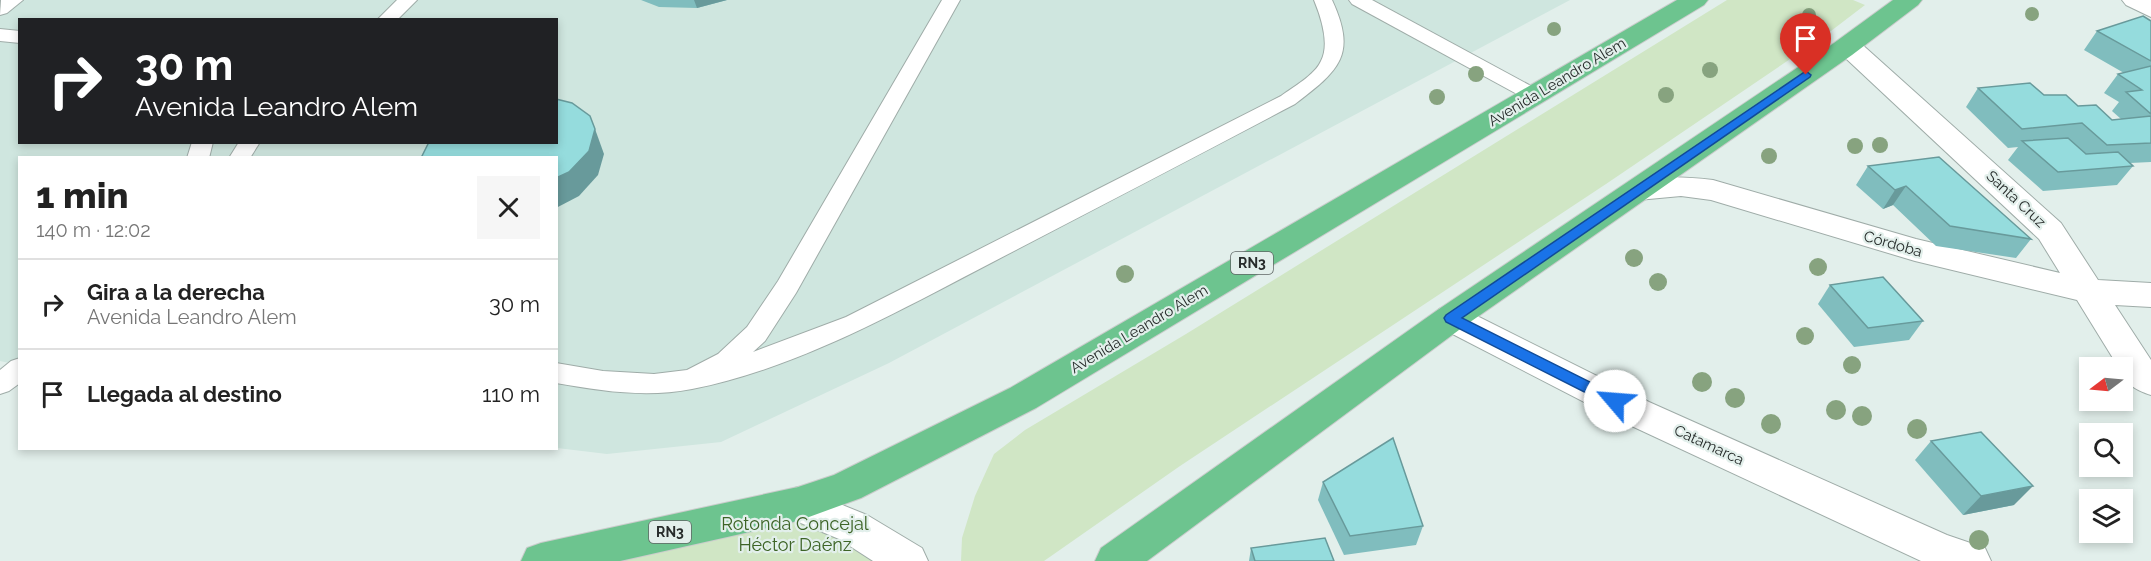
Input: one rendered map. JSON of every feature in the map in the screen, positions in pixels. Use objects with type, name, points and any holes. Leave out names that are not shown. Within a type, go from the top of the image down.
[{"type":"highway","name":"Avenida Leandro Alem","points":[[541,561],[798,504],[847,487],[1023,398],[1695,0]]},
{"type":"highway","points":[[1115,561],[1451,318],[1848,46],[1897,1]]},
{"type":"street","points":[[2135,0],[2151,9]]},
{"type":"street","name":"Santa Cruz","points":[[1848,46],[2050,231],[2138,369],[2151,381]]},
{"type":"street","name":"Córdoba","points":[[1638,190],[1681,186],[1713,190],[1915,250],[2088,291],[2151,295]]},
{"type":"street","name":"Catamarca","points":[[1451,318],[1636,411],[1925,544],[1971,561]]},
{"type":"street","points":[[798,504],[853,527],[908,561]]},
{"type":"lane","points":[[0,9],[14,0]]},
{"type":"lane","points":[[388,18],[408,0]]},
{"type":"lane","points":[[692,379],[727,361],[756,334],[787,287],[951,0]]},
{"type":"lane","points":[[558,373],[603,381],[654,384],[692,379],[743,366],[855,323],[1288,100],[1330,65],[1334,39],[1329,11],[1323,0]]},
{"type":"lane","points":[[1358,0],[1534,96]]},
{"type":"lane","points":[[0,35],[18,37]]},
{"type":"lane","points":[[0,384],[18,370]]},
{"type":"shaded area","points":[[0,0],[1570,0],[889,363],[721,442],[607,454],[558,448],[558,156],[18,156],[18,365],[0,361]]},
{"type":"green space","points":[[1727,0],[1853,0],[1865,5],[1827,34],[1606,184],[1180,466],[1044,561],[961,561],[962,538],[975,496],[994,454],[1025,430],[1186,334]]},
{"type":"green space","name":"Rotonda Concejal Héctor Daénz","points":[[798,504],[908,561],[541,561]]},
{"type":"building","points":[[2143,16],[2151,21],[2151,61],[2097,31]]},
{"type":"building","points":[[2151,66],[2151,114],[2126,92],[2142,90],[2118,74]]},
{"type":"building","points":[[2030,83],[2044,95],[2066,95],[2078,106],[2096,105],[2112,120],[2151,116],[2151,143],[2107,145],[2082,123],[2022,129],[1978,88]]},
{"type":"building","points":[[558,100],[572,103],[590,116],[595,129],[589,151],[569,172],[558,177],[558,156],[422,156],[428,144],[558,144]]},
{"type":"building","points":[[2068,138],[2086,154],[2118,152],[2133,166],[2058,172],[2022,141]]},
{"type":"building","points":[[1939,157],[2031,239],[1950,226],[1906,186],[1895,190],[1868,166]]},
{"type":"building","points":[[1883,277],[1923,321],[1868,328],[1830,285]]},
{"type":"building","points":[[1981,432],[2033,486],[1981,496],[1931,441]]},
{"type":"building","points":[[1393,438],[1423,526],[1350,536],[1323,482]]},
{"type":"building","points":[[1325,538],[1334,561],[1255,561],[1251,548]]},
{"type":"route","points":[[1615,401],[1451,318],[1806,75]]}]
